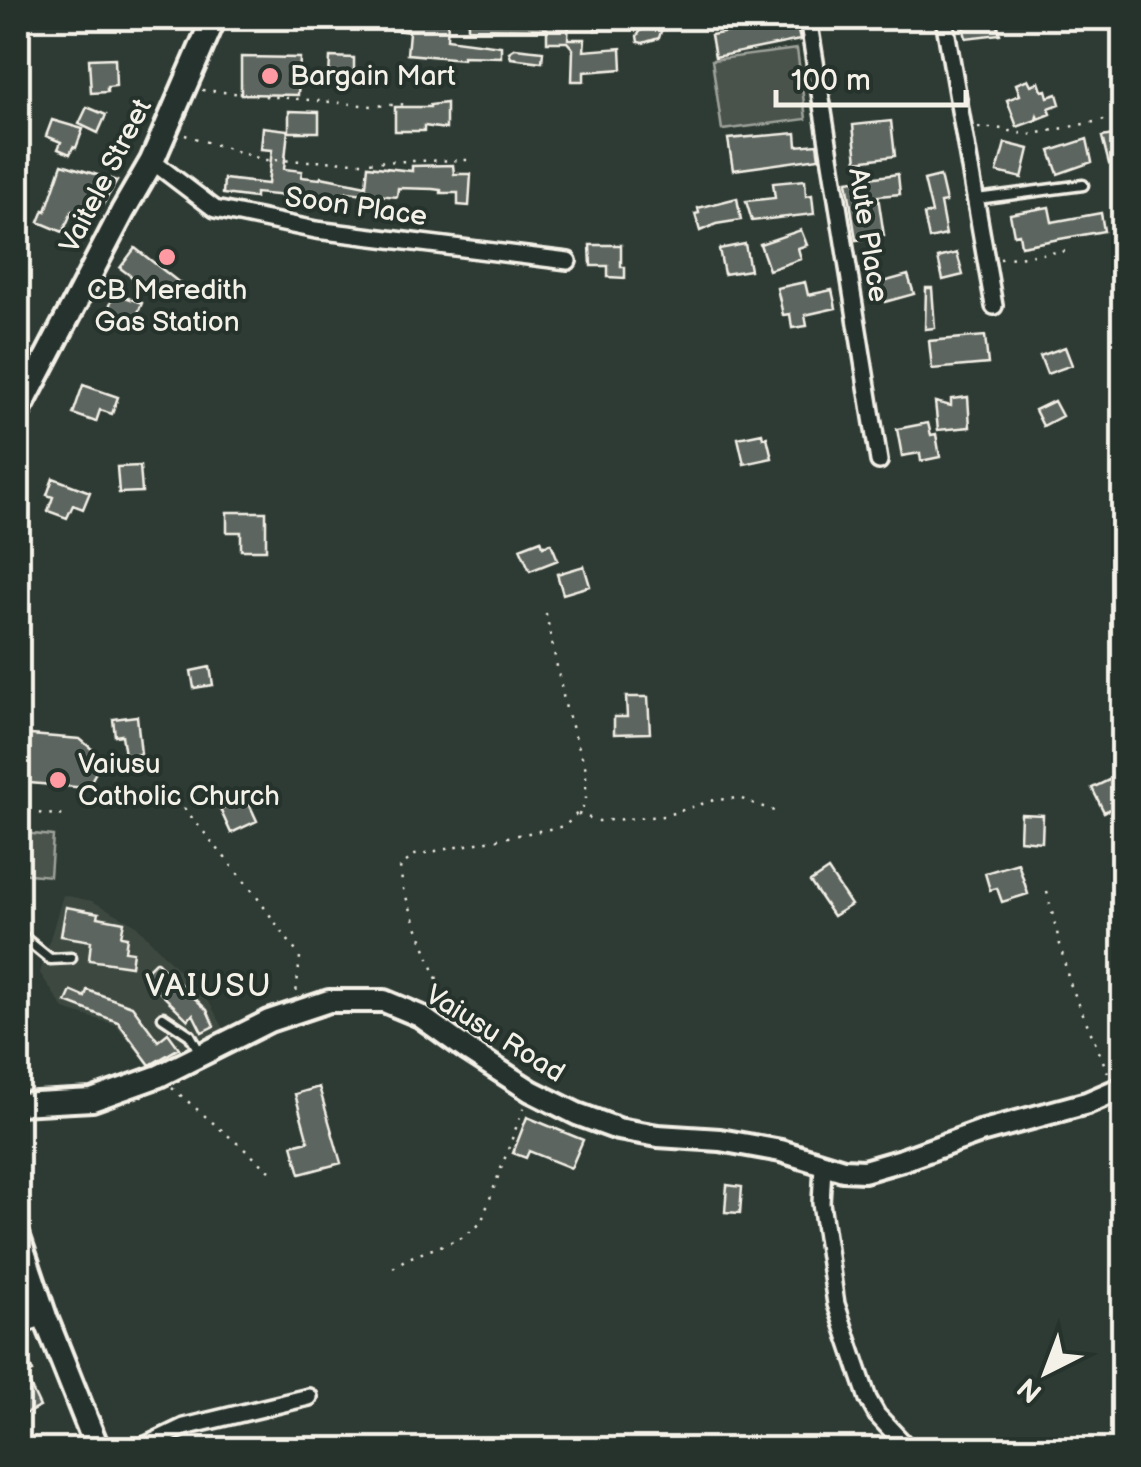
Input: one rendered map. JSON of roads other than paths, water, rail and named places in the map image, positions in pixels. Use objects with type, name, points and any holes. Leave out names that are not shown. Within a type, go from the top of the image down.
[{"type":"main road","name":"Vaitele Street","points":[[18,412],[152,161],[214,18]]},
{"type":"main road","points":[[18,1238],[98,1450]]},
{"type":"street","name":"Aute Place","points":[[808,18],[879,461]]},
{"type":"street","points":[[944,18],[994,306]]},
{"type":"street","name":"Soon Place","points":[[152,161],[216,209],[316,230],[568,260]]},
{"type":"street","name":"Vaiusu Road","points":[[18,1104],[92,1100],[158,1076],[295,1010],[329,1001],[366,1000],[384,1001],[420,1016],[530,1091],[577,1114],[658,1136],[720,1140],[781,1151],[843,1170],[864,1171],[902,1160],[1120,1089]]},
{"type":"street","points":[[823,1166],[821,1203],[836,1304],[868,1400],[910,1450]]},
{"type":"street","points":[[18,1326],[45,1317]]},
{"type":"street","points":[[136,1450],[184,1427],[308,1397]]},
{"type":"lane","points":[[977,199],[1082,184]]},
{"type":"lane","points":[[18,934],[50,959],[71,958]]},
{"type":"lane","points":[[162,1016],[190,1035],[201,1055]]},
{"type":"place","name":"Bargain Mart","points":[[270,76]]},
{"type":"place","name":"CB Meredith Gas Station","points":[[167,257]]},
{"type":"place","name":"Vaiusu Catholic Church","points":[[58,780]]},
{"type":"district","name":"VAIUSU","points":[[209,986]]}]
